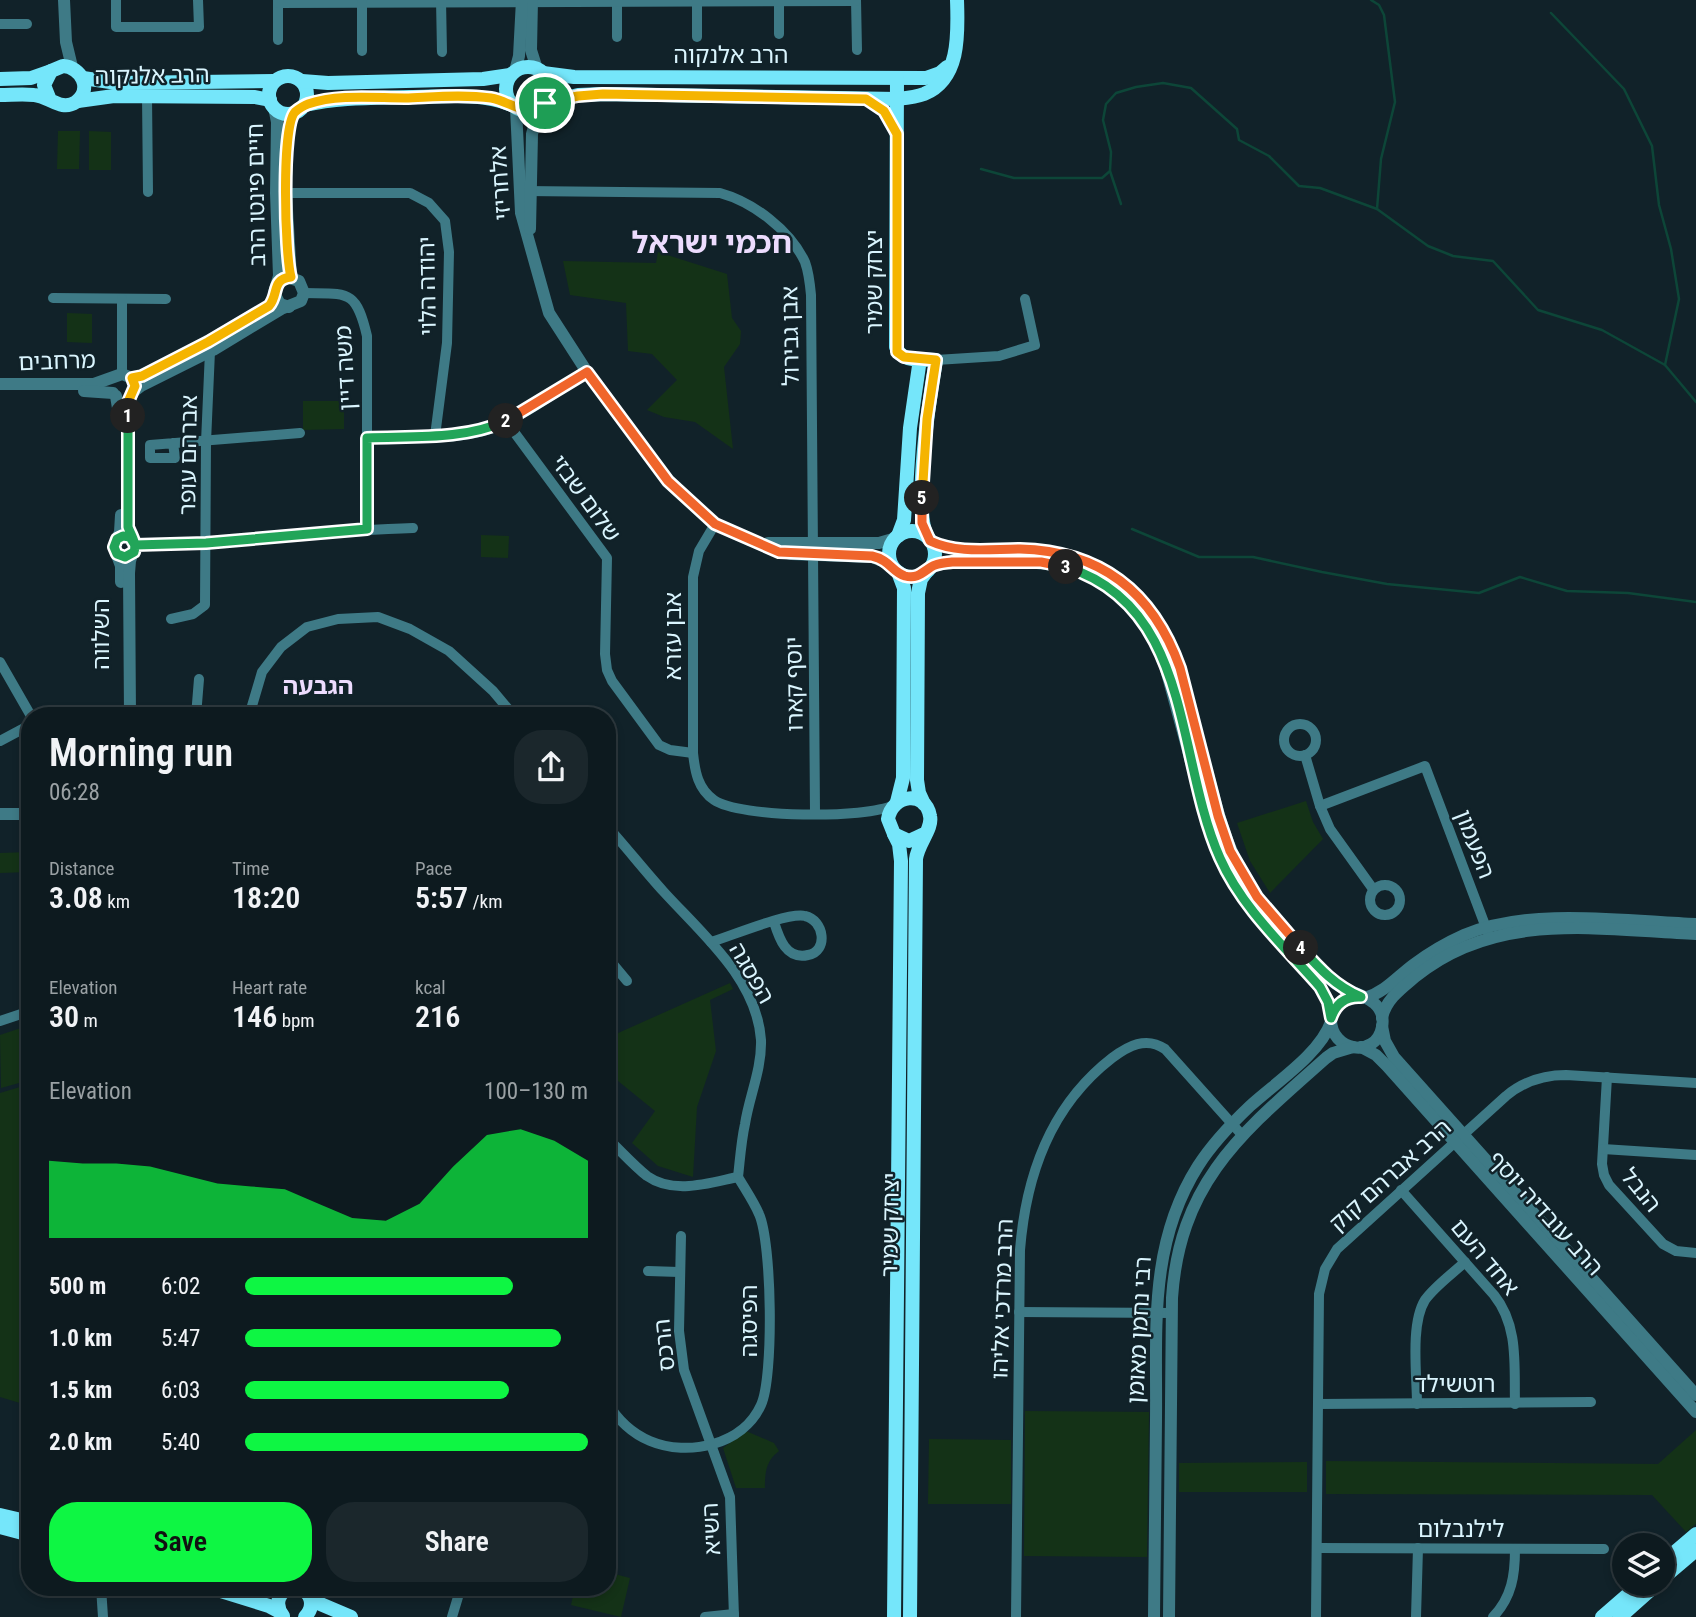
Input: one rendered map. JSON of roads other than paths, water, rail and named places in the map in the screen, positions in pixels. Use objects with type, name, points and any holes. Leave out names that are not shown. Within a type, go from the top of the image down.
[{"type":"main road","points":[[897,99],[922,95],[934,89],[950,69],[955,54],[957,0]]},
{"type":"main road","points":[[897,134],[897,78],[926,78],[940,73],[955,54]]},
{"type":"main road","points":[[527,66],[540,71],[550,86],[542,105],[527,111],[497,99],[469,96],[350,98],[286,114],[272,103],[270,90],[275,81],[288,75],[302,81],[328,83],[496,78],[527,66]]},
{"type":"main road","points":[[50,100],[44,85],[54,69]]},
{"type":"main road","points":[[0,79],[30,78],[54,69],[78,73],[84,90],[78,101],[64,106],[35,95],[0,95]]},
{"type":"main road","name":"הרב אלנקוה","points":[[540,71],[574,77],[897,78]]},
{"type":"main road","name":"הרב אלנקוה","points":[[78,73],[117,83],[275,81]]},
{"type":"main road","points":[[512,73],[505,90],[514,106]]},
{"type":"main road","points":[[300,109],[308,94],[302,81]]},
{"type":"main road","name":"הרב אלנקוה","points":[[542,105],[578,96],[603,94],[897,99]]},
{"type":"main road","name":"הרב אלנקוה","points":[[78,101],[102,97],[254,97],[272,103]]},
{"type":"main road","points":[[866,99],[884,111],[897,134]]},
{"type":"main road","name":"יצחק שמיר","points":[[897,134],[896,347],[897,352],[904,357],[920,359]]},
{"type":"main road","points":[[920,359],[936,360],[926,431],[921,511],[923,528],[934,554],[920,582],[918,593],[917,780],[919,793],[931,820],[925,834],[909,841],[892,832],[888,816],[903,778],[904,588],[890,551],[902,531],[910,428],[920,359]]},
{"type":"main road","points":[[897,537],[915,532],[929,540]]},
{"type":"main road","points":[[895,569],[912,577],[928,569]]},
{"type":"main road","points":[[895,803],[909,798],[925,804]]},
{"type":"main road","name":"יצחק שמיר","points":[[892,832],[899,844],[901,862],[894,1617]]},
{"type":"main road","name":"יצחק שמיר","points":[[910,1617],[916,859],[925,834]]},
{"type":"main road","points":[[0,1515],[21,1520]]},
{"type":"main road","points":[[0,1527],[21,1533]]},
{"type":"main road","points":[[1675,1552],[1696,1534]]},
{"type":"main road","points":[[1675,1568],[1696,1550]]},
{"type":"main road","points":[[237,1596],[269,1606],[282,1615]]},
{"type":"main road","points":[[282,1615],[279,1598],[292,1596]]},
{"type":"main road","points":[[299,1596],[325,1617]]},
{"type":"main road","points":[[300,1596],[351,1617]]},
{"type":"main road","points":[[1602,1617],[1626,1596]]},
{"type":"main road","points":[[1620,1617],[1644,1596]]},
{"type":"street","points":[[64,0],[65,24],[78,73]]},
{"type":"street","points":[[116,0],[116,27],[199,27],[198,0]]},
{"type":"street","points":[[442,1],[442,52]]},
{"type":"street","points":[[527,1],[531,50],[540,71]]},
{"type":"street","points":[[512,73],[519,56],[527,1]]},
{"type":"street","points":[[617,1],[617,37]]},
{"type":"street","points":[[278,40],[278,2],[856,1],[857,50]]},
{"type":"street","points":[[697,2],[697,37]]},
{"type":"street","points":[[779,2],[779,34]]},
{"type":"street","points":[[362,3],[362,51]]},
{"type":"street","points":[[0,24],[27,24]]},
{"type":"street","points":[[54,69],[65,24]]},
{"type":"street","points":[[147,96],[148,191]]},
{"type":"street","name":"חיים פינטו הרב","points":[[272,103],[277,122],[278,282]]},
{"type":"street","name":"אלחריזי","points":[[542,105],[532,134],[521,213],[549,313],[587,372],[668,481],[715,524],[779,552],[879,543],[897,537]]},
{"type":"street","name":"אלחריזי","points":[[514,106],[524,191]]},
{"type":"street","name":"חיים פינטו הרב","points":[[291,277],[286,193],[287,141],[288,129],[300,109]]},
{"type":"street","name":"אבן גבירול","points":[[524,191],[720,193],[746,203],[787,237],[805,264],[811,295],[812,549]]},
{"type":"street","name":"יהודה הלוי","points":[[286,193],[410,193],[429,203],[445,220],[449,253],[447,343],[435,436]]},
{"type":"street","points":[[115,394],[127,397],[273,313],[298,304],[304,293],[299,281],[291,277],[278,282],[275,288],[275,297],[280,304],[289,307]]},
{"type":"street","name":"משה דיין","points":[[304,293],[344,294],[355,302],[362,314],[367,336],[367,529]]},
{"type":"street","name":"מרחבים","points":[[0,384],[94,384],[123,376],[142,376],[269,306],[275,297]]},
{"type":"street","points":[[53,298],[166,299]]},
{"type":"street","points":[[122,299],[123,376],[111,387],[120,416],[121,521],[114,547],[117,554],[125,557],[133,546]]},
{"type":"street","points":[[936,360],[999,356],[1035,345],[1025,299]]},
{"type":"street","name":"אברהם עופר","points":[[171,619],[193,614],[205,605],[206,442],[210,351]]},
{"type":"street","points":[[367,438],[435,436],[487,430],[587,372]]},
{"type":"street","points":[[123,376],[135,386],[133,393]]},
{"type":"street","name":"מרחבים","points":[[0,391],[115,394]]},
{"type":"street","name":"השלווה","points":[[130,707],[129,573],[133,546],[128,527],[127,408],[133,393]]},
{"type":"street","name":"שלום שבזי","points":[[506,421],[607,558],[605,661],[612,681],[659,745],[670,750],[693,753]]},
{"type":"street","points":[[173,443],[300,433]]},
{"type":"street","name":"אבן עזרא","points":[[693,753],[692,578],[699,551],[715,524]]},
{"type":"street","points":[[133,546],[413,528]]},
{"type":"street","points":[[117,539],[127,536],[133,546]]},
{"type":"street","points":[[929,540],[957,549],[1042,550],[1064,554],[1103,569],[1137,594],[1151,610],[1172,647],[1221,825],[1239,869],[1257,897],[1323,972],[1341,987],[1377,1005],[1382,1022]]},
{"type":"street","name":"אלחריזי","points":[[812,549],[872,556],[895,569]]},
{"type":"street","name":"יוסף קארו","points":[[812,549],[815,813]]},
{"type":"street","name":"השלווה","points":[[117,554],[121,573],[122,707]]},
{"type":"street","points":[[928,569],[952,562],[1030,562],[1061,565],[1097,579],[1128,602],[1141,617],[1161,651],[1209,828],[1223,865],[1247,904],[1320,987],[1328,1002],[1337,1039],[1357,1047],[1377,1039],[1385,1008],[1393,997],[1419,974],[1452,952],[1514,921],[1546,918],[1696,924]]},
{"type":"street","points":[[252,707],[262,672],[281,647],[307,627],[328,621],[378,617],[410,629],[449,651],[506,707]]},
{"type":"street","points":[[0,662],[26,707]]},
{"type":"street","points":[[197,707],[199,679]]},
{"type":"street","points":[[0,741],[21,730]]},
{"type":"street","points":[[693,753],[701,789],[714,800],[732,809],[748,812],[846,814],[873,812],[895,803]]},
{"type":"street","points":[[1305,755],[1320,806],[1334,836],[1373,889]]},
{"type":"street","name":"הפעמון","points":[[1320,806],[1425,766],[1488,932]]},
{"type":"street","points":[[0,806],[21,806]]},
{"type":"street","points":[[0,814],[21,814]]},
{"type":"street","points":[[846,814],[880,820],[892,832]]},
{"type":"street","name":"הפסגה","points":[[616,836],[711,942],[740,981],[758,1021],[761,1041],[759,1063],[745,1124],[738,1177]]},
{"type":"street","points":[[711,942],[790,916],[807,916],[816,923],[821,932],[819,950],[811,955],[798,957],[787,951],[774,922]]},
{"type":"street","points":[[1331,1020],[1340,1002],[1350,997],[1363,997],[1387,987],[1448,943],[1488,932],[1546,928],[1696,934]]},
{"type":"street","points":[[616,968],[626,981]]},
{"type":"street","points":[[0,1021],[21,1014]]},
{"type":"street","name":"רבי נחמן מאומן","points":[[1154,1617],[1157,1312],[1161,1260],[1175,1212],[1200,1164],[1232,1124],[1318,1045],[1326,1035],[1331,1020]]},
{"type":"street","name":"הרב עובדיה יוסף","points":[[1382,1022],[1385,1041],[1394,1057],[1459,1138],[1696,1412]]},
{"type":"street","name":"הרב מרדכי אליהו","points":[[1016,1617],[1022,1226],[1025,1202],[1037,1158],[1052,1127],[1070,1100],[1101,1067],[1135,1044],[1161,1046],[1242,1135]]},
{"type":"street","name":"רבי נחמן מאומן","points":[[1169,1617],[1172,1312],[1176,1263],[1185,1227],[1196,1199],[1212,1172],[1242,1135],[1326,1058],[1333,1053],[1357,1047]]},
{"type":"street","name":"הרב עובדיה יוסף","points":[[1357,1047],[1370,1051],[1385,1063],[1459,1138],[1696,1395]]},
{"type":"street","name":"הרב אברהם קוק","points":[[1317,1617],[1319,1294],[1325,1269],[1342,1243],[1512,1091],[1530,1081],[1558,1075],[1696,1083]]},
{"type":"street","name":"הנבל","points":[[1607,1077],[1603,1172],[1609,1185],[1663,1244],[1673,1250],[1696,1253]]},
{"type":"street","points":[[616,1147],[648,1177],[666,1185],[682,1187],[738,1177]]},
{"type":"street","points":[[1603,1149],[1696,1155]]},
{"type":"street","name":"הפיסגה","points":[[712,1445],[732,1437],[750,1423],[761,1405],[768,1378],[766,1239],[760,1215],[738,1177]]},
{"type":"street","name":"אחד העם","points":[[1401,1189],[1498,1300],[1509,1318],[1513,1333],[1515,1404]]},
{"type":"street","name":"הרכס","points":[[681,1236],[679,1331],[684,1370],[712,1445]]},
{"type":"street","points":[[1418,1404],[1417,1328],[1420,1310],[1430,1295],[1465,1262]]},
{"type":"street","points":[[648,1270],[679,1272]]},
{"type":"street","points":[[1019,1312],[1172,1312]]},
{"type":"street","name":"רוטשילד","points":[[1318,1404],[1591,1402]]},
{"type":"street","points":[[616,1416],[628,1429],[650,1441],[671,1446],[712,1445]]},
{"type":"street","name":"השיא","points":[[705,1617],[734,1615],[730,1497],[712,1445]]},
{"type":"street","name":"לילנבלום","points":[[1317,1548],[1604,1549]]},
{"type":"street","points":[[1416,1617],[1418,1548]]},
{"type":"street","points":[[1493,1617],[1511,1590],[1515,1549]]},
{"type":"street","points":[[102,1596],[103,1617]]},
{"type":"street","points":[[452,1617],[458,1596]]},
{"type":"waterway","points":[[1371,0],[1379,5],[1384,15],[1395,102],[1381,159],[1377,209]]},
{"type":"waterway","points":[[1551,13],[1624,89],[1652,146],[1659,205],[1671,249],[1679,299],[1665,365]]},
{"type":"waterway","points":[[981,169],[1014,178],[1102,178],[1110,171],[1111,152],[1103,120],[1106,104],[1116,93],[1163,83],[1191,88],[1237,129],[1239,140],[1269,156],[1299,186],[1320,188],[1377,209],[1428,246],[1453,256],[1493,261],[1538,310],[1602,330],[1665,365],[1696,402]]},
{"type":"waterway","points":[[1110,171],[1121,204]]},
{"type":"waterway","points":[[1132,529],[1199,557],[1253,557],[1387,584],[1479,593],[1520,577],[1567,591],[1628,593],[1696,602]]},
{"type":"district","name":"חכמי ישראל","points":[[712,243]]},
{"type":"district","name":"הגבעה","points":[[318,686]]}]
